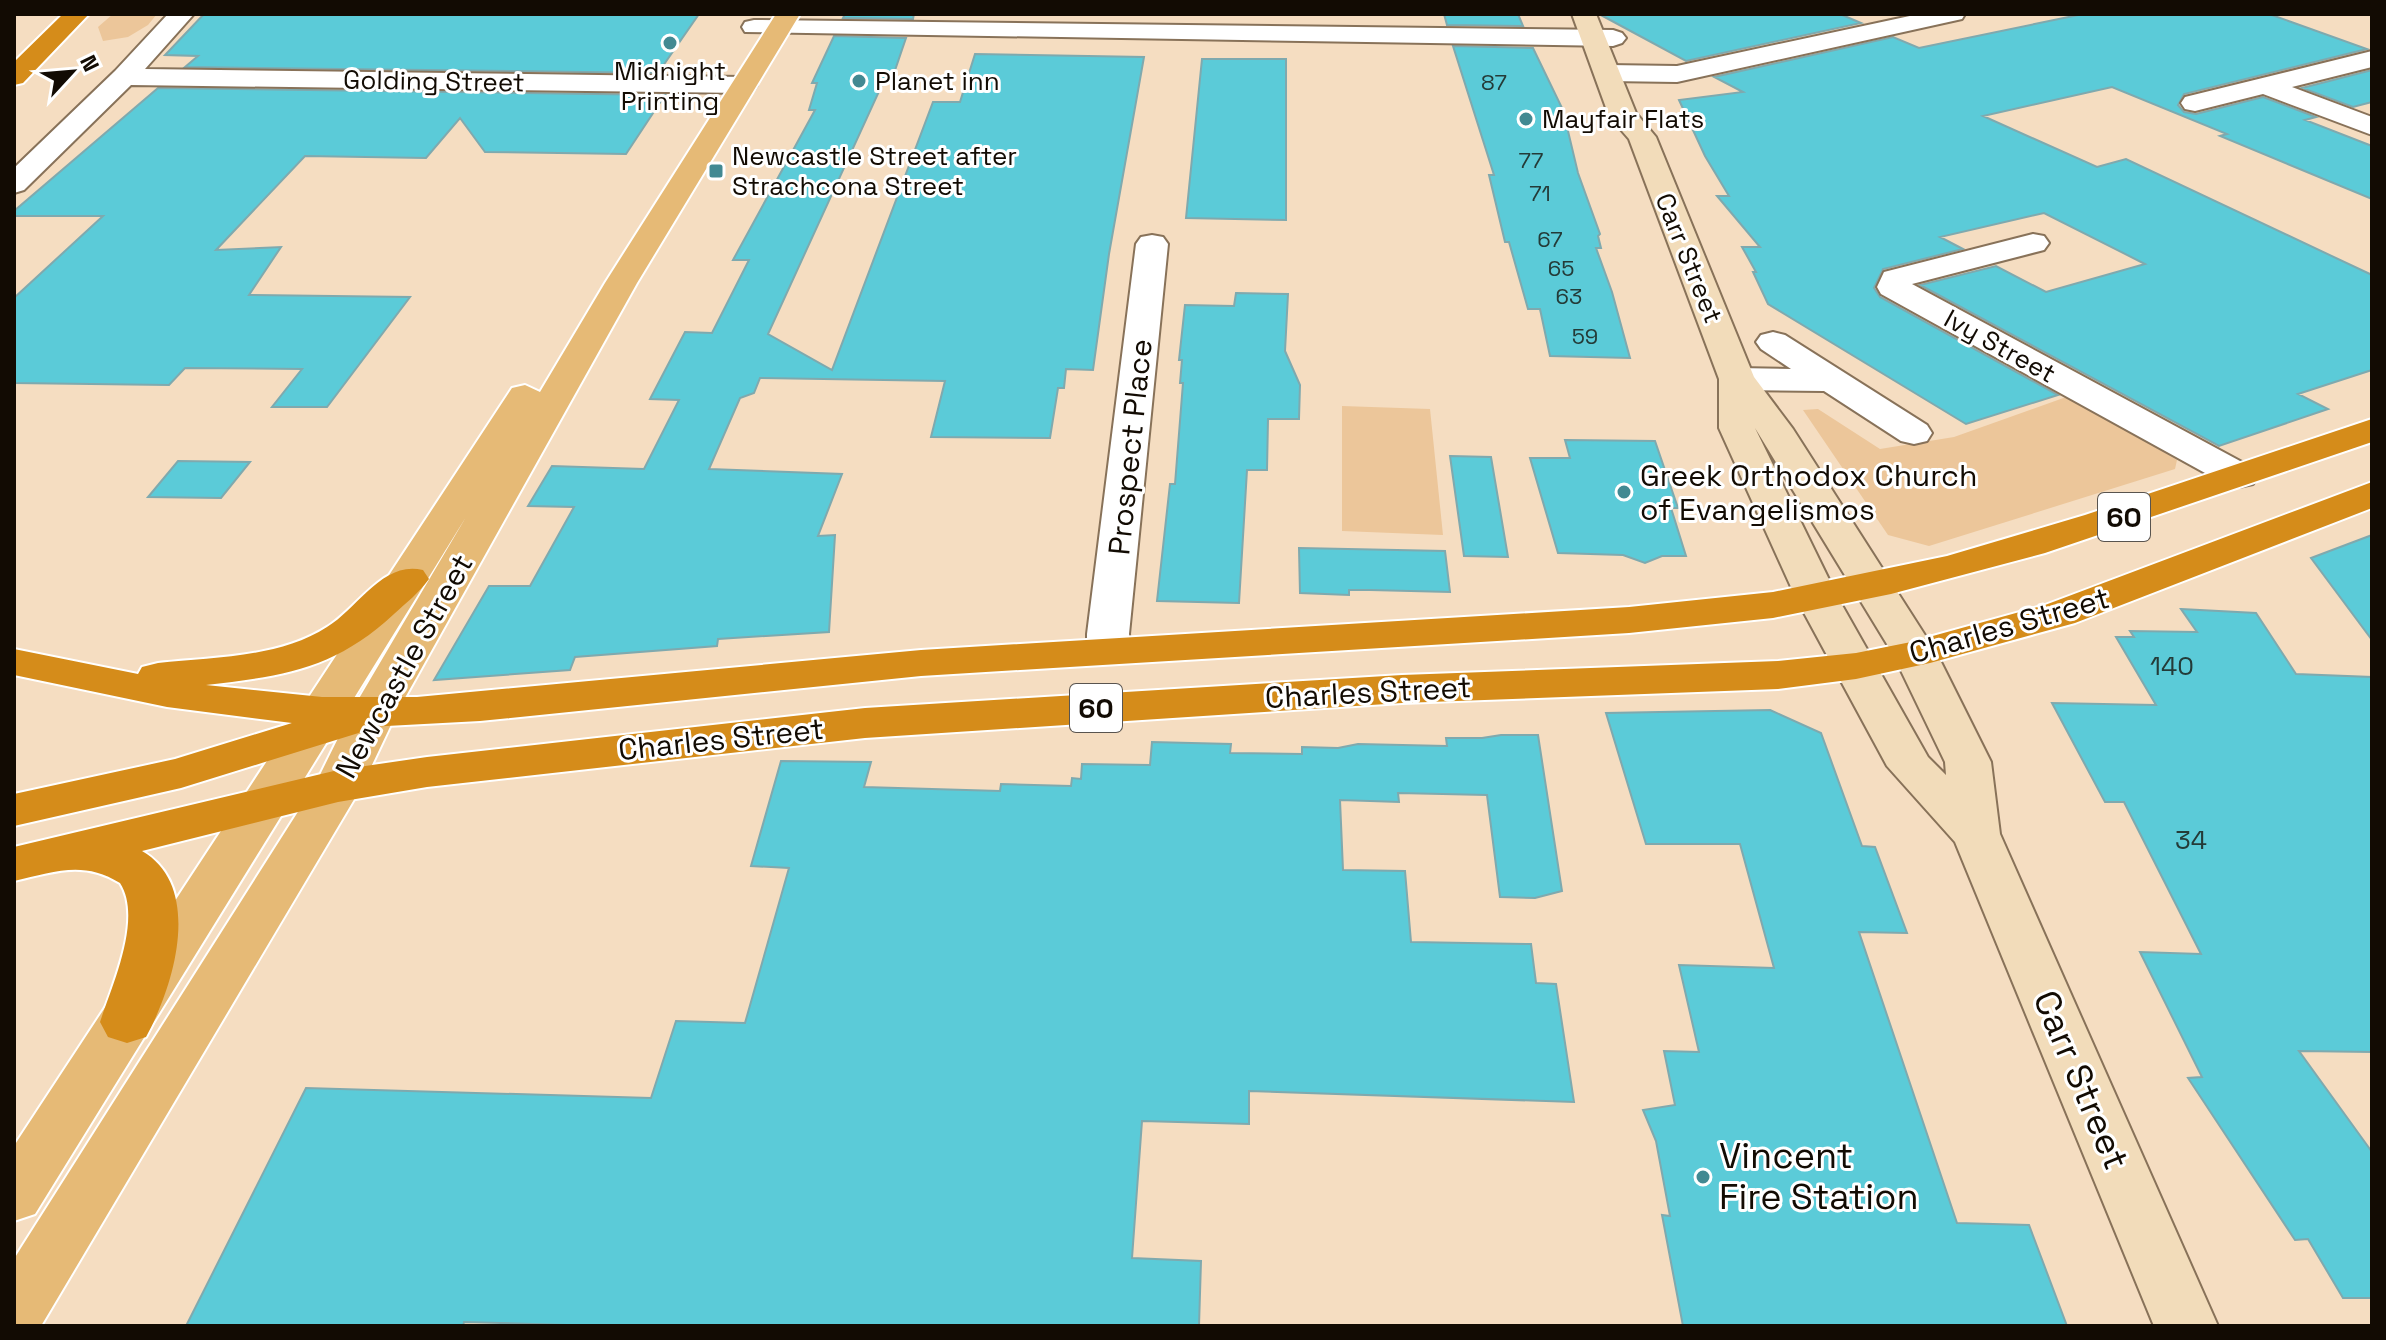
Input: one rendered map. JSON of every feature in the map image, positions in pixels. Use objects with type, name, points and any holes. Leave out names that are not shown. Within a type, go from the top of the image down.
[{"type":"highway","points":[[14,77],[77,14]]},
{"type":"highway","name":"Charles Street","points":[[181,773],[314,723],[374,712],[442,711],[839,669],[1109,649],[1561,623],[1738,609],[1817,598],[2138,513],[2372,430]]},
{"type":"highway","name":"Charles Street","points":[[14,864],[271,792],[865,723],[1402,689],[1778,675],[1856,666],[1915,654],[2060,614],[2372,494]]},
{"type":"highway","points":[[108,683],[273,661],[313,651],[342,638],[408,579]]},
{"type":"highway","points":[[14,662],[314,723]]},
{"type":"highway","points":[[14,810],[181,773],[271,792]]},
{"type":"highway","points":[[68,851],[118,859],[134,868],[147,884],[155,917],[146,962],[127,1022]]},
{"type":"main road","name":"Newcastle Street","points":[[14,1314],[338,786],[374,712],[771,20]]},
{"type":"main road","name":"Newcastle Street","points":[[14,1196],[314,723],[733,84]]},
{"type":"street","points":[[14,184],[124,77],[182,14]]},
{"type":"street","points":[[1618,73],[1677,74],[1953,14]]},
{"type":"street","points":[[771,20],[1599,26]]},
{"type":"street","name":"Carr Street","points":[[1599,26],[1618,73],[1623,116],[1642,137],[1737,379],[1775,429],[1915,654],[1968,762],[1976,834],[2186,1326]]},
{"type":"street","points":[[2195,103],[2372,59]]},
{"type":"street","name":"Golding Street","points":[[124,77],[733,84]]},
{"type":"street","points":[[2266,86],[2372,127]]},
{"type":"street","name":"Ivy Street","points":[[2033,243],[1895,279],[1893,287],[2239,476]]},
{"type":"street","name":"Prospect Place","points":[[1109,649],[1108,634],[1152,244]]},
{"type":"street","points":[[1773,342],[1914,433]]},
{"type":"street","points":[[1737,379],[1832,380]]},
{"type":"street","name":"Carr Street","points":[[1737,379],[1737,428],[1817,598],[1910,766],[1976,834]]},
{"type":"shaded area","points":[[113,14],[157,14],[148,25],[128,37],[103,41],[98,27]]},
{"type":"shaded area","points":[[2069,396],[2177,460],[2175,469],[1929,546],[1888,535],[1803,410],[1818,409],[1880,449],[1954,437]]},
{"type":"shaded area","points":[[1342,406],[1430,409],[1443,535],[1342,531]]},
{"type":"building","points":[[204,14],[699,14],[658,73],[185,67],[198,56],[165,55]]},
{"type":"building","points":[[845,14],[914,14],[913,19],[843,18]]},
{"type":"building","points":[[1444,14],[1518,14],[1523,26],[1447,25]]},
{"type":"building","points":[[1599,14],[1840,14],[1861,23],[1686,61]]},
{"type":"building","points":[[2083,14],[2269,14],[2367,49],[2184,94],[2178,105],[2184,112],[2196,114],[2263,97],[2316,117],[2305,120],[2372,146],[2372,199],[2112,87],[1983,116],[2097,167],[2126,159],[2372,275],[2372,370],[2298,394],[2328,409],[2219,446],[1920,285],[1996,266],[2046,292],[2145,264],[2044,213],[1940,237],[1963,249],[1883,269],[1874,288],[1880,297],[2058,395],[1966,424],[1768,304],[1742,247],[1760,247],[1717,196],[1729,196],[1705,156],[1679,100],[1743,92],[1714,77],[1893,37],[1919,48]]},
{"type":"building","points":[[834,36],[906,38],[892,79],[886,76],[768,334],[832,370],[933,102],[960,102],[975,54],[1144,57],[1109,254],[1093,370],[1066,369],[1064,388],[1058,388],[1050,438],[931,437],[945,381],[760,378],[754,393],[740,398],[709,469],[842,474],[818,536],[835,535],[829,632],[718,639],[717,646],[575,657],[570,670],[434,680],[489,586],[530,586],[574,507],[528,506],[552,466],[644,469],[679,400],[650,399],[685,332],[712,333],[749,260],[733,260],[815,110],[809,110],[817,83],[812,83]]},
{"type":"building","points":[[1453,46],[1533,48],[1563,110],[1578,173],[1600,234],[1601,248],[1596,248],[1630,358],[1550,356],[1540,309],[1528,309],[1509,242],[1505,242],[1489,175],[1494,175]]},
{"type":"building","points":[[1202,59],[1286,59],[1286,220],[1186,218]]},
{"type":"building","points":[[2372,70],[2372,102],[2353,107],[2302,88]]},
{"type":"building","points":[[158,88],[665,95],[626,154],[485,152],[460,118],[426,158],[305,156],[216,250],[281,247],[249,295],[410,297],[327,407],[272,407],[302,369],[185,368],[169,385],[14,383],[14,298],[103,216],[14,216],[14,211]]},
{"type":"building","points":[[1236,293],[1288,294],[1285,351],[1300,385],[1299,419],[1268,419],[1267,470],[1247,470],[1239,603],[1157,601],[1170,484],[1175,484],[1183,383],[1180,383],[1182,360],[1179,360],[1185,305],[1234,306]]},
{"type":"building","name":"Greek Orthodox Church of Evangelismos","points":[[1565,440],[1655,441],[1678,508],[1671,508],[1686,556],[1662,556],[1645,563],[1623,555],[1558,553],[1530,458],[1570,458]]},
{"type":"building","points":[[1450,456],[1491,457],[1508,557],[1464,556]]},
{"type":"building","points":[[178,461],[250,462],[221,498],[148,497]]},
{"type":"building","points":[[2372,535],[2372,640],[2311,558]]},
{"type":"building","points":[[1299,548],[1445,551],[1450,592],[1349,590],[1349,595],[1300,593]]},
{"type":"building","points":[[2181,609],[2256,613],[2296,674],[2372,677],[2372,1052],[2299,1051],[2372,1152],[2372,1298],[2343,1298],[2308,1239],[2295,1240],[2188,1078],[2202,1077],[2140,952],[2201,954],[2124,802],[2105,802],[2052,703],[2156,705],[2116,637],[2134,637],[2130,631],[2197,632]]},
{"type":"building","points":[[1770,710],[1821,733],[1862,846],[1875,847],[1907,933],[1859,932],[1957,1223],[2029,1225],[2067,1326],[1683,1326],[1662,1215],[1670,1216],[1656,1141],[1643,1110],[1675,1105],[1664,1051],[1699,1052],[1679,965],[1774,968],[1740,844],[1646,844],[1606,713]]},
{"type":"building","points":[[1538,735],[1562,891],[1535,898],[1500,897],[1487,795],[1398,793],[1399,802],[1340,800],[1343,870],[1405,871],[1411,942],[1531,944],[1536,983],[1556,984],[1574,1102],[1249,1091],[1249,1124],[1142,1121],[1132,1258],[1201,1261],[1199,1326],[600,1326],[464,1322],[463,1326],[186,1326],[306,1088],[651,1098],[676,1021],[745,1023],[789,868],[751,866],[781,761],[871,762],[864,787],[1000,791],[1001,784],[1071,786],[1072,778],[1081,779],[1082,764],[1150,765],[1152,742],[1231,744],[1230,753],[1302,754],[1302,747],[1338,748],[1358,744],[1447,746],[1446,738]]},
{"type":"place","name":"Midnight Printing","points":[[670,43]]},
{"type":"place","name":"Planet inn","points":[[859,81]]},
{"type":"place","name":"Mayfair Flats","points":[[1526,119]]},
{"type":"place","name":"Newcastle Street after Strachcona Street","points":[[716,171]]},
{"type":"place","name":"Greek Orthodox Church of Evangelismos","points":[[1624,492]]},
{"type":"place","name":"Vincent Fire Station","points":[[1703,1177]]}]
